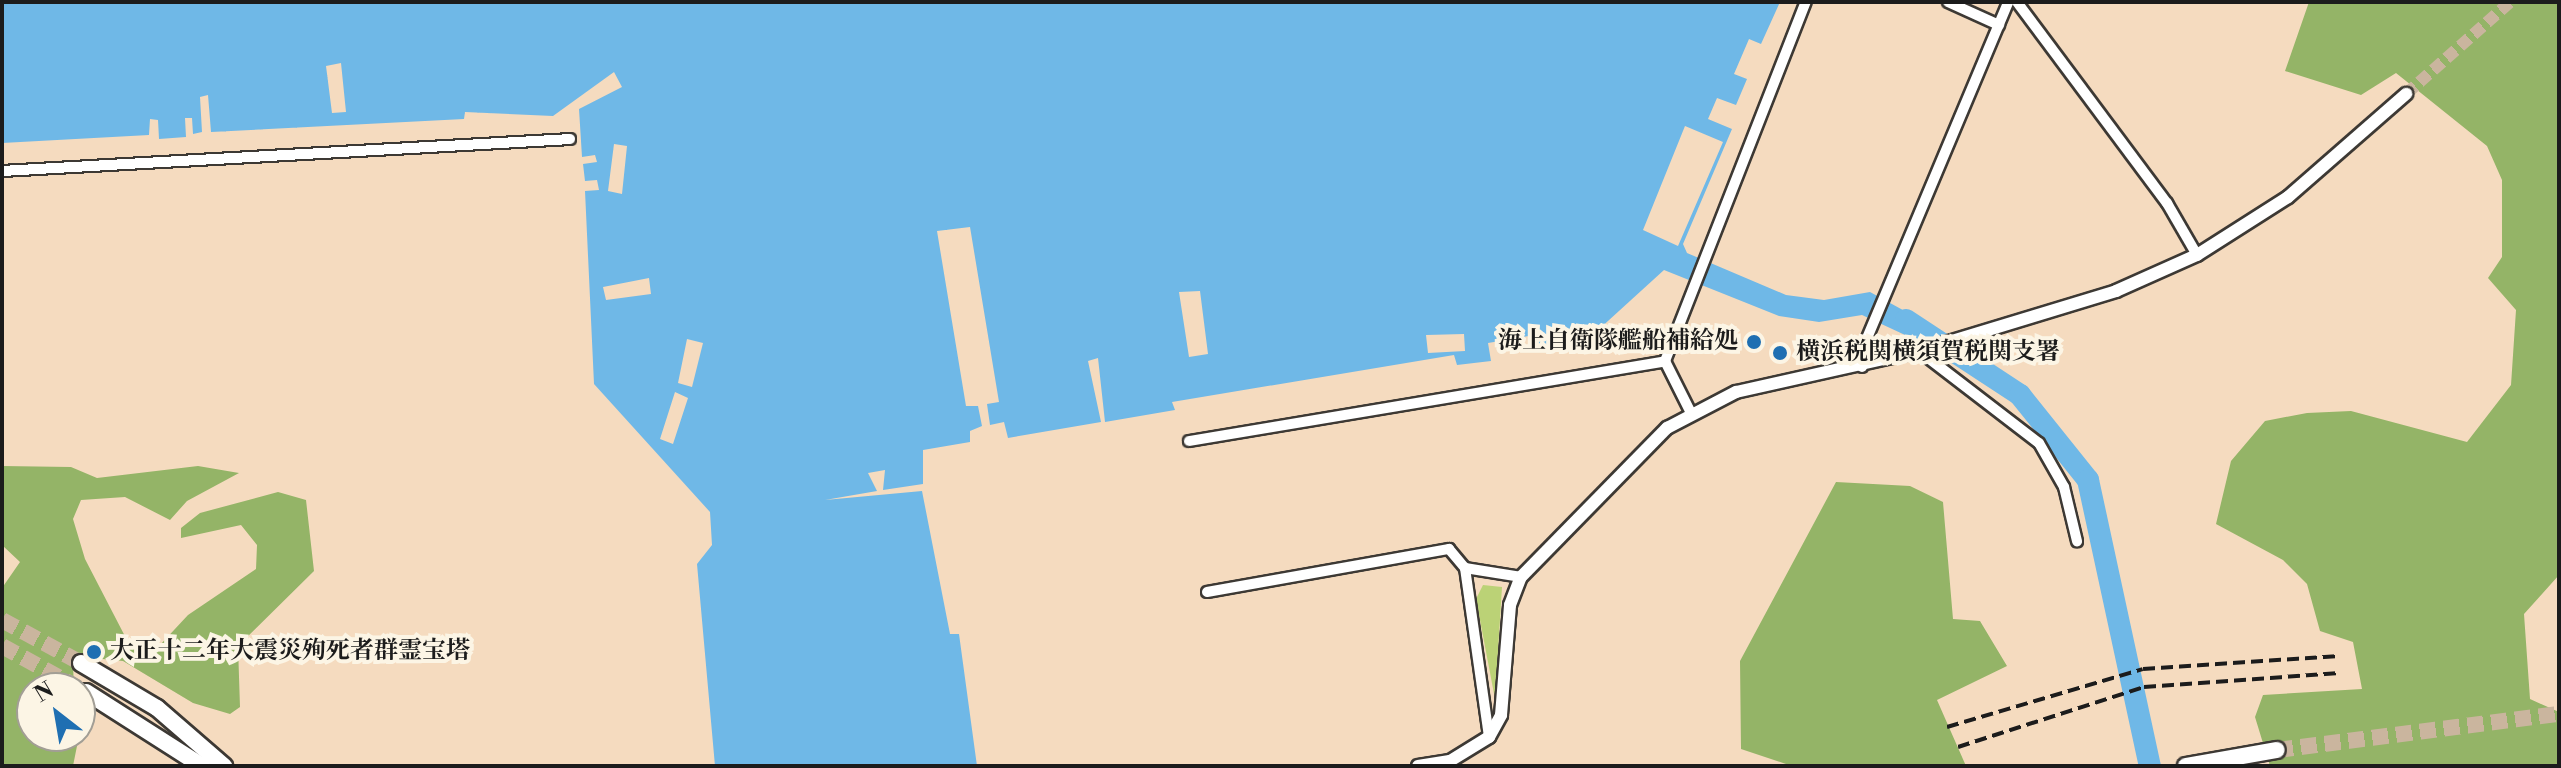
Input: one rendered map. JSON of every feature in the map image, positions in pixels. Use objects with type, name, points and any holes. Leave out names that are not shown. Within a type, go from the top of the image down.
[{"type":"highway","points":[[81,663],[143,700],[224,766]]},
{"type":"highway","points":[[96,698],[132,718],[202,766]]},
{"type":"highway","points":[[132,718],[143,700]]},
{"type":"highway","points":[[2186,766],[2277,750]]},
{"type":"street","points":[[1691,413],[1665,361],[1806,2]]},
{"type":"street","points":[[1948,2],[1999,25]]},
{"type":"street","points":[[1862,367],[1862,350],[2008,2]]},
{"type":"street","points":[[2017,2],[2167,203],[2197,255]]},
{"type":"street","points":[[1418,766],[1450,761],[1489,737],[1501,715],[1510,605],[1521,577],[1667,428],[1736,392],[1862,367],[1923,350],[2116,291],[2197,255],[2288,197],[2406,94]]},
{"type":"street","points":[[2,171],[570,139]]},
{"type":"street","points":[[1923,350],[2039,443],[2064,487],[2077,541]]},
{"type":"street","points":[[1189,441],[1665,361]]},
{"type":"street","points":[[1207,592],[1449,549],[1465,568],[1489,737]]},
{"type":"street","points":[[1465,568],[1521,577]]},
{"type":"green space","points":[[2309,2],[2559,2],[2559,575],[2524,614],[2530,699],[2559,712],[2559,766],[2270,766],[2255,717],[2263,695],[2362,689],[2353,642],[2320,631],[2307,584],[2283,560],[2216,524],[2231,461],[2265,421],[2307,413],[2351,411],[2467,442],[2511,385],[2516,310],[2488,278],[2502,257],[2502,180],[2487,146],[2396,73],[2361,95],[2285,71]]},
{"type":"green space","points":[[2,466],[71,467],[97,478],[198,466],[239,473],[187,501],[170,520],[125,497],[81,500],[73,519],[85,559],[129,644],[160,645],[188,615],[256,569],[257,545],[241,525],[181,538],[181,528],[200,513],[278,492],[306,500],[314,571],[238,646],[240,707],[230,714],[193,703],[123,661],[82,657],[73,665],[73,672],[16,672],[16,752],[76,752],[73,766],[2,766],[2,588],[20,562],[2,545]]},
{"type":"green space","points":[[1836,482],[1910,486],[1943,502],[1953,619],[1980,621],[2007,666],[1937,700],[1966,766],[1792,766],[1741,749],[1740,661]]},
{"type":"green space","points":[[1483,585],[1502,587],[1495,699],[1476,599]]},
{"type":"water","points":[[2,2],[1780,2],[1761,44],[1749,39],[1734,74],[1747,79],[1736,105],[1717,98],[1708,119],[1732,129],[1683,244],[1687,253],[1786,295],[1824,300],[1870,292],[1943,332],[1918,341],[1862,315],[1819,322],[1779,316],[1664,270],[1597,331],[1600,351],[1532,352],[1529,336],[1488,343],[1491,361],[1457,365],[1454,355],[1172,402],[1175,410],[1105,422],[1098,358],[1088,361],[1101,422],[1008,438],[1004,422],[990,425],[987,404],[999,402],[970,227],[937,231],[966,406],[978,406],[982,426],[970,431],[970,442],[923,450],[923,484],[883,490],[885,470],[868,473],[877,491],[825,500],[922,491],[950,634],[959,634],[977,766],[715,766],[697,564],[712,545],[710,512],[594,384],[585,191],[599,190],[597,180],[585,181],[583,164],[597,162],[595,155],[582,157],[579,109],[622,87],[614,72],[553,116],[465,112],[464,119],[211,132],[208,95],[200,97],[202,132],[193,134],[192,118],[185,118],[186,137],[159,139],[158,120],[150,119],[149,135],[2,143]],"holes":[[[341,63],[346,112],[332,113],[326,66]],[[1685,126],[1723,142],[1678,246],[1643,230]],[[614,144],[627,146],[622,194],[608,191]],[[649,278],[651,294],[606,300],[603,287]],[[1200,291],[1208,354],[1189,357],[1179,292]],[[1464,334],[1465,351],[1428,353],[1426,335]],[[687,339],[703,343],[692,387],[678,383]],[[675,392],[688,398],[673,444],[660,439]]]},
{"type":"waterway","points":[[1906,320],[2020,395],[2088,480],[2150,766]]},
{"type":"tunnel","points":[[2406,94],[2510,2]]},
{"type":"tunnel","points":[[2,620],[81,663]]},
{"type":"tunnel","points":[[2,646],[49,672]]},
{"type":"tunnel","points":[[2277,750],[2559,714]]},
{"type":"railway","points":[[1947,727],[2143,669],[2340,656]]},
{"type":"railway","points":[[1958,747],[2144,687],[2340,673]]},
{"type":"place","name":"海上自衛隊艦船補給処","points":[[1754,342]]},
{"type":"place","name":"横浜税関横須賀税関支署","points":[[1780,353]]},
{"type":"place","name":"大正十二年大震災殉死者群霊宝塔","points":[[94,652]]}]
